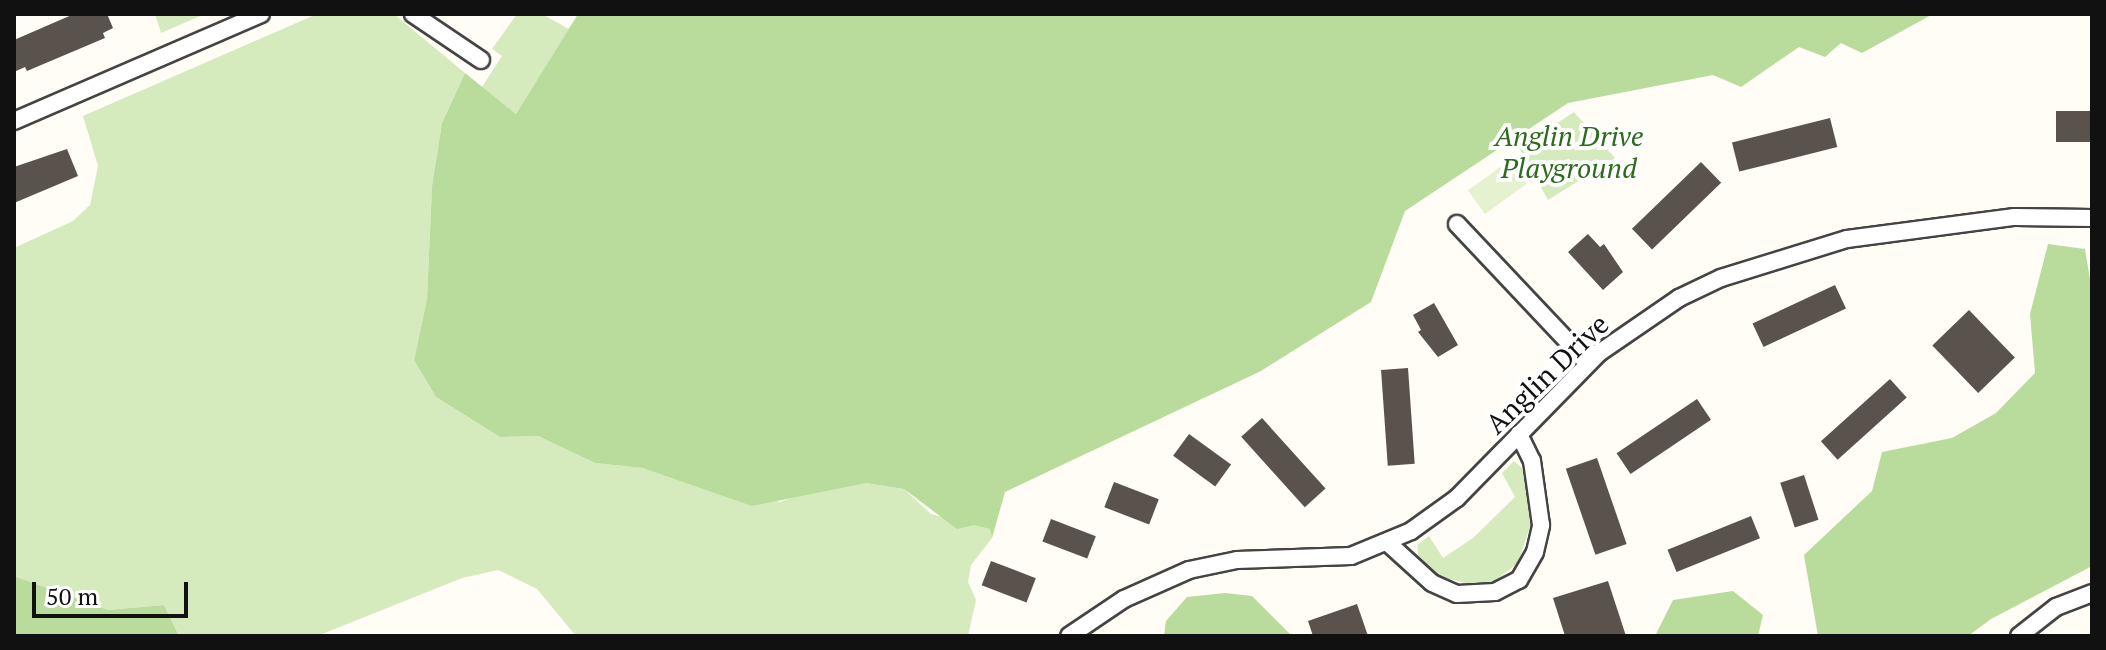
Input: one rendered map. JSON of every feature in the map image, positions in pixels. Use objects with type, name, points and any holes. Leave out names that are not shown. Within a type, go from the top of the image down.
[{"type":"street","points":[[14,121],[261,14]]},
{"type":"street","points":[[413,14],[481,60]]},
{"type":"street","name":"Anglin Drive","points":[[1069,636],[1124,599],[1189,570],[1237,560],[1333,558],[1388,543],[1457,498],[1588,363],[1679,298],[1742,270],[1847,239],[2015,217],[2092,218]]},
{"type":"street","points":[[1457,224],[1588,363]]},
{"type":"street","points":[[1388,543],[1432,583],[1457,594],[1495,592],[1519,580],[1535,552],[1541,525],[1532,461],[1519,434]]},
{"type":"street","points":[[2019,636],[2056,607],[2092,593]]},
{"type":"green space","points":[[155,14],[205,14],[161,33]]},
{"type":"green space","points":[[317,14],[394,14],[465,73],[442,123],[432,186],[427,299],[414,360],[436,397],[500,437],[538,436],[595,463],[643,468],[780,502],[814,490],[866,483],[904,489],[931,514],[991,529],[992,538],[971,565],[968,582],[976,600],[968,636],[576,636],[537,589],[498,570],[462,578],[317,636],[179,636],[164,605],[108,610],[14,576],[14,248],[73,221],[90,205],[98,166],[83,116]]},
{"type":"green space","points":[[517,14],[542,14],[569,29],[516,114],[482,87],[502,56],[492,49]]},
{"type":"green space","points":[[578,14],[1933,14],[1862,53],[1841,43],[1825,57],[1799,47],[1741,87],[1713,75],[1568,103],[1405,211],[1371,302],[1261,371],[1005,492],[992,538],[990,529],[974,525],[957,529],[904,489],[866,483],[752,506],[643,468],[595,463],[538,436],[500,437],[436,397],[414,360],[427,299],[432,186],[442,123],[465,73],[516,114]]},
{"type":"green space","name":"Anglin Drive Playground","points":[[1574,112],[1615,158],[1548,200],[1519,148]]},
{"type":"green space","points":[[1510,160],[1527,183],[1485,214],[1468,191]]},
{"type":"green space","points":[[2048,244],[2085,249],[2091,285],[2092,566],[1991,619],[1968,636],[1818,636],[1804,555],[1872,491],[1882,452],[1952,438],[1996,413],[2035,373],[2030,314]]},
{"type":"green space","points":[[1514,461],[1524,470],[1531,523],[1518,563],[1496,580],[1477,586],[1438,576],[1419,561],[1417,545],[1429,536],[1443,558],[1473,538],[1515,497],[1502,473]]},
{"type":"green space","points":[[14,576],[108,610],[164,605],[179,636],[14,636]]},
{"type":"green space","points":[[1733,591],[1763,615],[1758,636],[1655,636],[1673,600]]},
{"type":"green space","points":[[1225,593],[1252,596],[1292,636],[1164,636],[1166,621],[1187,597]]},
{"type":"building","points":[[74,14],[107,14],[113,28],[103,33],[105,38],[27,71],[25,67],[14,72],[14,40]]},
{"type":"building","points":[[2056,111],[2092,111],[2092,142],[2056,142]]},
{"type":"building","points":[[1830,118],[1837,147],[1739,172],[1732,142]]},
{"type":"building","points":[[67,149],[78,176],[14,203],[14,167]]},
{"type":"building","points":[[1701,162],[1721,183],[1652,250],[1632,229]]},
{"type":"building","points":[[1588,234],[1600,247],[1604,244],[1623,272],[1603,290],[1568,252]]},
{"type":"building","points":[[1835,285],[1846,309],[1764,347],[1753,323]]},
{"type":"building","points":[[1434,303],[1458,345],[1438,357],[1418,332],[1421,330],[1413,315]]},
{"type":"building","points":[[1969,310],[2015,357],[1978,393],[1932,345]]},
{"type":"building","points":[[1408,368],[1415,464],[1388,466],[1381,370]]},
{"type":"building","points":[[1890,379],[1907,398],[1838,460],[1821,441]]},
{"type":"building","points":[[1697,399],[1711,420],[1631,474],[1617,453]]},
{"type":"building","points":[[1262,418],[1326,489],[1305,507],[1241,437]]},
{"type":"building","points":[[1189,434],[1231,465],[1215,486],[1173,456]]},
{"type":"building","points":[[1597,458],[1627,544],[1595,555],[1566,469]]},
{"type":"building","points":[[1804,475],[1819,520],[1795,527],[1780,483]]},
{"type":"building","points":[[1114,482],[1159,499],[1149,524],[1104,507]]},
{"type":"building","points":[[1751,516],[1760,538],[1677,572],[1668,550]]},
{"type":"building","points":[[1051,519],[1096,536],[1087,559],[1042,541]]},
{"type":"building","points":[[991,561],[1036,578],[1026,602],[982,585]]},
{"type":"building","points":[[1608,581],[1626,636],[1565,636],[1553,598]]},
{"type":"building","points":[[1357,604],[1368,636],[1313,636],[1308,621]]}]
